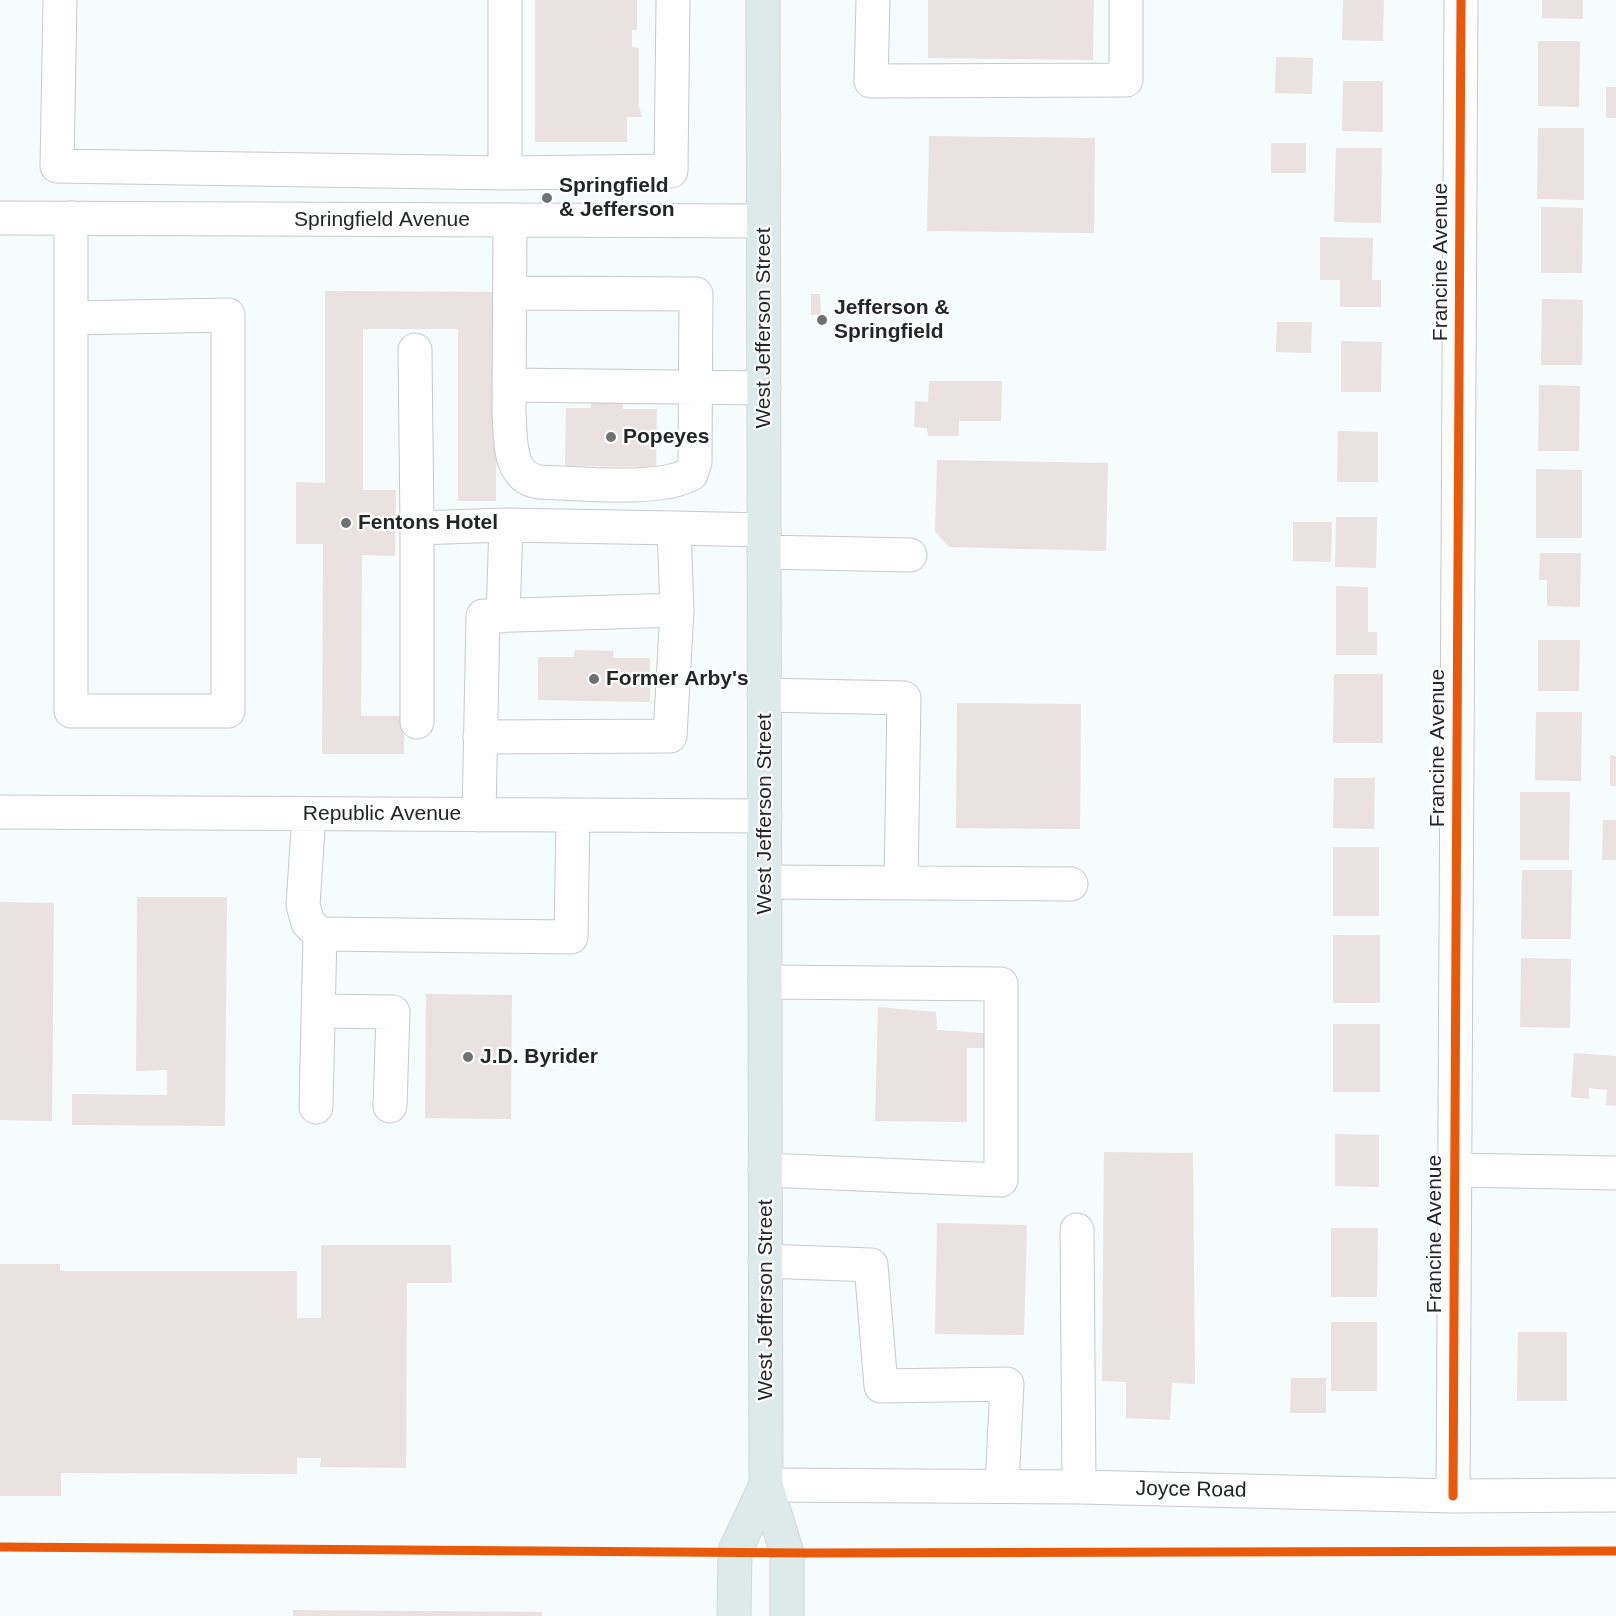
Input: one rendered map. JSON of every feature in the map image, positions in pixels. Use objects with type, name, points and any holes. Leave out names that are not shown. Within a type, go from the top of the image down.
[{"type":"main road","name":"West Jefferson Street","points":[[764,0],[766,1485],[787,1552],[787,1616]]},
{"type":"main road","name":"West Jefferson Street","points":[[734,1616],[735,1551],[766,1485]]},
{"type":"street","points":[[60,0],[57,166],[505,173],[671,171],[673,0]]},
{"type":"street","points":[[505,0],[505,173]]},
{"type":"street","points":[[873,0],[871,81],[1126,80],[1126,0]]},
{"type":"street","name":"Francine Avenue","points":[[1453,1496],[1461,0]]},
{"type":"street","name":"Springfield Avenue","points":[[0,218],[763,221]]},
{"type":"street","points":[[71,218],[71,711],[228,711],[228,315],[72,318]]},
{"type":"street","points":[[510,220],[509,399],[511,445],[516,468],[529,480],[655,484],[681,480],[691,474],[695,462],[696,294],[510,293]]},
{"type":"street","points":[[415,350],[417,722]]},
{"type":"street","points":[[509,399],[696,387],[764,388]]},
{"type":"street","points":[[417,528],[506,525],[674,528],[764,541],[910,555]]},
{"type":"street","points":[[503,615],[506,525]]},
{"type":"street","points":[[480,737],[670,736],[677,610],[674,528]]},
{"type":"street","points":[[479,814],[483,616],[677,610]]},
{"type":"street","points":[[764,695],[904,699],[901,883]]},
{"type":"street","name":"Republic Avenue","points":[[0,812],[765,816]]},
{"type":"street","points":[[309,814],[303,905],[308,923],[320,934],[572,937],[573,815]]},
{"type":"street","points":[[765,882],[1071,884]]},
{"type":"street","points":[[316,1107],[320,934]]},
{"type":"street","points":[[765,982],[1001,984],[1001,1180],[765,1170]]},
{"type":"street","points":[[318,1011],[393,1012],[390,1106]]},
{"type":"street","points":[[1453,1170],[1616,1173]]},
{"type":"street","points":[[1077,1230],[1079,1487]]},
{"type":"street","points":[[765,1261],[871,1265],[881,1386],[1007,1384],[1002,1486]]},
{"type":"street","name":"Joyce Road","points":[[766,1485],[1079,1487],[1453,1496],[1616,1495]]},
{"type":"building","points":[[535,0],[637,0],[637,30],[632,30],[632,47],[639,48],[639,106],[642,117],[627,117],[627,142],[535,142]]},
{"type":"building","points":[[928,0],[1094,0],[1093,60],[928,58]]},
{"type":"building","points":[[1343,0],[1384,0],[1383,41],[1342,40]]},
{"type":"building","points":[[1542,0],[1583,0],[1583,19],[1542,18]]},
{"type":"building","points":[[1538,41],[1580,41],[1579,107],[1538,106]]},
{"type":"building","points":[[1276,57],[1313,58],[1312,94],[1275,93]]},
{"type":"building","points":[[1343,81],[1383,81],[1383,132],[1342,131]]},
{"type":"building","points":[[1606,87],[1616,87],[1616,118],[1606,118]]},
{"type":"building","points":[[1538,128],[1584,128],[1584,200],[1537,199]]},
{"type":"building","points":[[929,136],[1095,138],[1094,233],[927,231]]},
{"type":"building","points":[[1271,143],[1306,143],[1306,173],[1271,173]]},
{"type":"building","points":[[1336,148],[1382,148],[1381,223],[1334,222]]},
{"type":"building","points":[[1541,207],[1583,208],[1582,273],[1541,273]]},
{"type":"building","points":[[1320,237],[1373,238],[1372,280],[1381,280],[1381,307],[1340,307],[1340,280],[1320,280]]},
{"type":"building","name":"Fentons Hotel","points":[[325,291],[497,292],[496,501],[458,501],[458,329],[363,329],[363,490],[396,490],[395,556],[362,555],[361,716],[404,716],[404,754],[322,754],[323,544],[296,544],[296,482],[325,483]]},
{"type":"building","points":[[811,294],[820,294],[821,315],[811,315]]},
{"type":"building","points":[[1542,299],[1583,300],[1582,365],[1541,365]]},
{"type":"building","points":[[1277,322],[1312,322],[1311,353],[1276,352]]},
{"type":"building","points":[[1341,341],[1382,342],[1381,392],[1341,392]]},
{"type":"building","points":[[929,381],[1002,381],[1001,421],[959,421],[959,436],[928,436],[927,428],[914,427],[915,401],[928,402]]},
{"type":"building","points":[[1539,385],[1580,386],[1579,451],[1538,451]]},
{"type":"building","name":"Popeyes","points":[[591,402],[623,402],[623,409],[657,409],[656,467],[565,466],[566,408],[591,408]]},
{"type":"building","points":[[1338,431],[1378,432],[1378,482],[1337,482]]},
{"type":"building","points":[[937,460],[1108,463],[1106,551],[949,547],[935,532]]},
{"type":"building","points":[[1536,469],[1582,470],[1582,538],[1536,538]]},
{"type":"building","points":[[1336,517],[1377,517],[1376,568],[1335,567]]},
{"type":"building","points":[[1293,522],[1332,522],[1331,562],[1293,561]]},
{"type":"building","points":[[1540,553],[1581,553],[1580,607],[1547,606],[1547,580],[1539,580]]},
{"type":"building","points":[[1336,586],[1368,587],[1368,632],[1377,632],[1377,655],[1336,655]]},
{"type":"building","points":[[1538,640],[1580,640],[1579,691],[1538,691]]},
{"type":"building","name":"Former Arby's","points":[[575,650],[614,651],[613,658],[650,658],[650,702],[538,700],[538,657],[574,657]]},
{"type":"building","points":[[1334,674],[1383,674],[1383,743],[1333,743]]},
{"type":"building","points":[[957,703],[1081,704],[1080,829],[956,828]]},
{"type":"building","points":[[1536,712],[1582,712],[1581,781],[1535,780]]},
{"type":"building","points":[[1610,755],[1616,756],[1616,786],[1610,786]]},
{"type":"building","points":[[1334,778],[1375,778],[1374,829],[1333,828]]},
{"type":"building","points":[[1520,792],[1570,792],[1569,860],[1520,860]]},
{"type":"building","points":[[1603,820],[1616,820],[1616,860],[1602,860]]},
{"type":"building","points":[[1333,847],[1379,847],[1379,916],[1333,916]]},
{"type":"building","points":[[1522,870],[1572,870],[1571,939],[1521,939]]},
{"type":"building","points":[[137,897],[227,897],[225,1126],[72,1125],[72,1094],[167,1095],[167,1070],[136,1071]]},
{"type":"building","points":[[0,902],[54,903],[52,1121],[0,1120]]},
{"type":"building","points":[[1333,935],[1380,935],[1380,1003],[1333,1003]]},
{"type":"building","points":[[1521,958],[1571,959],[1570,1028],[1520,1027]]},
{"type":"building","name":"J.D. Byrider","points":[[426,994],[512,995],[511,1119],[425,1118]]},
{"type":"building","points":[[878,1007],[936,1012],[937,1030],[984,1033],[984,1048],[967,1048],[967,1122],[875,1121]]},
{"type":"building","points":[[1333,1024],[1380,1024],[1380,1092],[1333,1092]]},
{"type":"building","points":[[1574,1053],[1616,1056],[1616,1106],[1606,1105],[1607,1090],[1589,1088],[1589,1099],[1571,1097]]},
{"type":"building","points":[[1335,1134],[1379,1135],[1379,1187],[1335,1186]]},
{"type":"building","points":[[1104,1152],[1193,1153],[1195,1384],[1172,1383],[1170,1420],[1126,1418],[1126,1382],[1102,1381]]},
{"type":"building","points":[[937,1223],[1027,1225],[1024,1335],[935,1334]]},
{"type":"building","points":[[1331,1228],[1378,1228],[1377,1297],[1331,1297]]},
{"type":"building","points":[[321,1245],[451,1245],[452,1283],[407,1283],[406,1468],[320,1467],[321,1458],[297,1458],[297,1474],[61,1473],[61,1496],[0,1496],[0,1264],[60,1264],[60,1271],[297,1271],[297,1318],[321,1318]]},
{"type":"building","points":[[1331,1322],[1377,1322],[1377,1391],[1331,1391]]},
{"type":"building","points":[[1518,1332],[1567,1332],[1567,1401],[1517,1401]]},
{"type":"building","points":[[1291,1378],[1326,1378],[1326,1413],[1290,1413]]},
{"type":"building","points":[[293,1610],[542,1612],[542,1616],[293,1616]]},
{"type":"cycle path","points":[[1453,1496],[1461,0]]},
{"type":"cycle path","points":[[0,1547],[808,1553],[1616,1551]]},
{"type":"place","name":"Springfield & Jefferson","points":[[547,198]]},
{"type":"place","name":"Jefferson & Springfield","points":[[822,320]]},
{"type":"place","name":"Popeyes","points":[[611,437]]},
{"type":"place","name":"Fentons Hotel","points":[[346,523]]},
{"type":"place","name":"Former Arby's","points":[[594,679]]},
{"type":"place","name":"J.D. Byrider","points":[[468,1057]]}]
